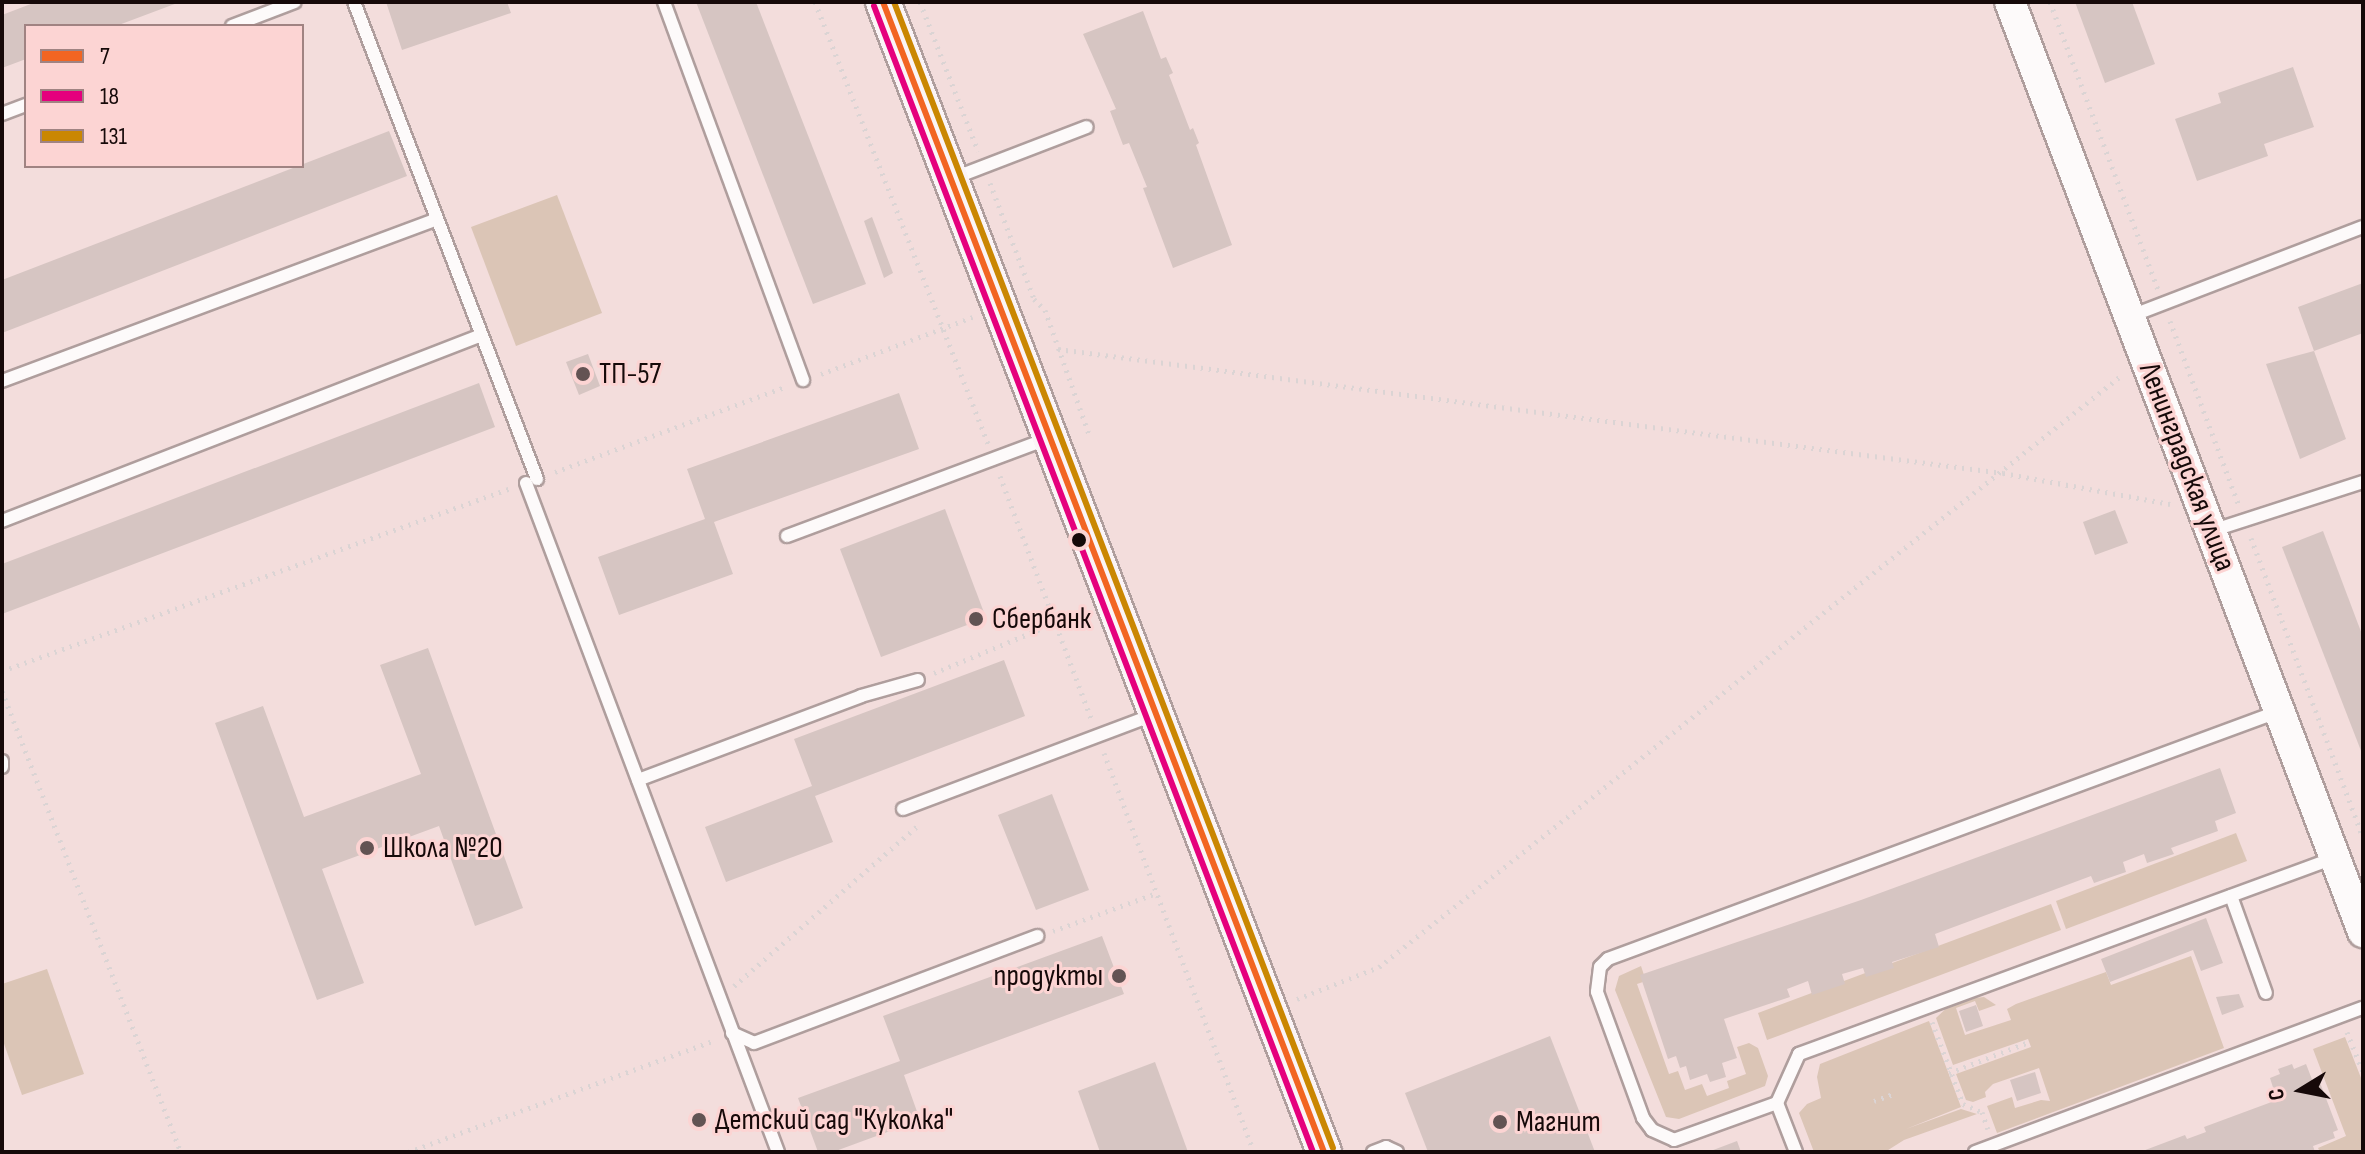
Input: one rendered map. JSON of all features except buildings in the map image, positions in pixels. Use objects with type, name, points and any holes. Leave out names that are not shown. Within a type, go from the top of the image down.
[{"type":"main road","points":[[883,2],[1324,1152]]},
{"type":"street","name":"Ленинградская улица","points":[[2010,2],[2363,932]]},
{"type":"lane","points":[[237,24],[295,2]]},
{"type":"lane","points":[[354,2],[479,336],[638,780],[778,1152]]},
{"type":"lane","points":[[664,2],[803,380]]},
{"type":"lane","points":[[2,114],[24,106]]},
{"type":"lane","points":[[951,179],[1087,127]]},
{"type":"lane","points":[[2,381],[435,220]]},
{"type":"lane","points":[[2130,317],[2363,227]]},
{"type":"lane","points":[[2,521],[479,336]]},
{"type":"lane","points":[[787,536],[1050,438]]},
{"type":"lane","points":[[2211,531],[2363,482]]},
{"type":"lane","points":[[638,780],[861,696],[918,680]]},
{"type":"lane","points":[[1777,1103],[1674,1140],[1652,1130],[1643,1118],[1597,992],[1600,967],[1623,953],[2279,711]]},
{"type":"lane","points":[[903,809],[1156,714]]},
{"type":"lane","points":[[1796,1152],[1777,1103],[1799,1054],[2334,858]]},
{"type":"lane","points":[[2231,896],[2266,993]]},
{"type":"lane","points":[[732,1033],[754,1043],[1037,936]]},
{"type":"lane","points":[[1975,1152],[2363,1008]]},
{"type":"lane","points":[[1373,1152],[1390,1150]]},
{"type":"path","points":[[815,2],[945,328],[1254,1152]]},
{"type":"path","points":[[920,2],[1034,299],[1045,310],[1089,434]]},
{"type":"path","points":[[2050,2],[2363,837]]},
{"type":"path","points":[[2,671],[531,481],[1000,307]]},
{"type":"path","points":[[1058,349],[2003,473],[2178,506]]},
{"type":"path","points":[[1302,1013],[1296,999],[1379,967],[2145,357]]},
{"type":"path","points":[[918,680],[1055,623]]},
{"type":"path","points":[[2,691],[181,1152]]},
{"type":"path","points":[[719,999],[928,817]]},
{"type":"path","points":[[1037,936],[1157,893]]},
{"type":"path","points":[[1927,1007],[1963,1104],[1982,1112],[1993,1145]]},
{"type":"path","points":[[2341,1016],[2363,1072]]},
{"type":"path","points":[[408,1152],[732,1033]]},
{"type":"path","points":[[1950,1072],[2029,1042]]},
{"type":"path","points":[[1874,1101],[1893,1094]]},
{"type":"shaded area","points":[[557,195],[602,313],[516,346],[471,227]]},
{"type":"shaded area","points":[[2236,833],[2247,861],[2066,929],[2056,901]]},
{"type":"shaded area","points":[[2051,904],[2061,930],[1767,1040],[1758,1013]]},
{"type":"shaded area","points":[[2191,956],[2224,1048],[1997,1133],[1987,1106],[2012,1097],[2015,1108],[2041,1100],[2050,1101],[2039,1068],[1993,1084],[1985,1092],[1986,1097],[1973,1102],[1966,1100],[1956,1074],[2031,1047],[2028,1039],[1953,1065],[1936,1018],[1955,1000],[1984,997],[1996,1005],[1979,1011],[1975,1001],[1956,1008],[1965,1035],[2011,1020],[2007,1009],[2016,1004],[2106,972],[2111,985]]},
{"type":"shaded area","points":[[1641,966],[1646,981],[1637,984],[1669,1074],[1678,1071],[1685,1090],[1702,1084],[1707,1096],[1729,1088],[1727,1081],[1746,1074],[1737,1047],[1749,1043],[1758,1048],[1768,1076],[1765,1086],[1679,1119],[1666,1117],[1615,990],[1619,976]]},
{"type":"shaded area","points":[[47,969],[84,1074],[22,1095],[2,1038],[2,984]]},
{"type":"shaded area","points":[[1929,1021],[1961,1107],[1906,1129],[1961,1109],[1977,1114],[1904,1140],[1885,1152],[1814,1152],[1799,1113],[1807,1104],[1821,1098],[1817,1077],[1820,1064]]},
{"type":"shaded area","points":[[2345,1037],[2363,1083],[2363,1152],[2320,1152],[2318,1148],[2346,1136],[2313,1049]]},
{"type":"transit line","name":"7","points":[[883,2],[1324,1152]]},
{"type":"transit line","name":"131","points":[[894,2],[1333,1148]]},
{"type":"transit line","name":"18","points":[[874,6],[1313,1152]]},
{"type":"place","name":"ТП-57","points":[[583,374]]},
{"type":"place","name":"Сбербанк","points":[[976,619]]},
{"type":"place","name":"Школа №20","points":[[367,848]]},
{"type":"place","name":"продукты","points":[[1119,976]]},
{"type":"place","name":"Детский сад \"Куколка\"","points":[[699,1120]]},
{"type":"place","name":"Магнит","points":[[1500,1122]]}]
